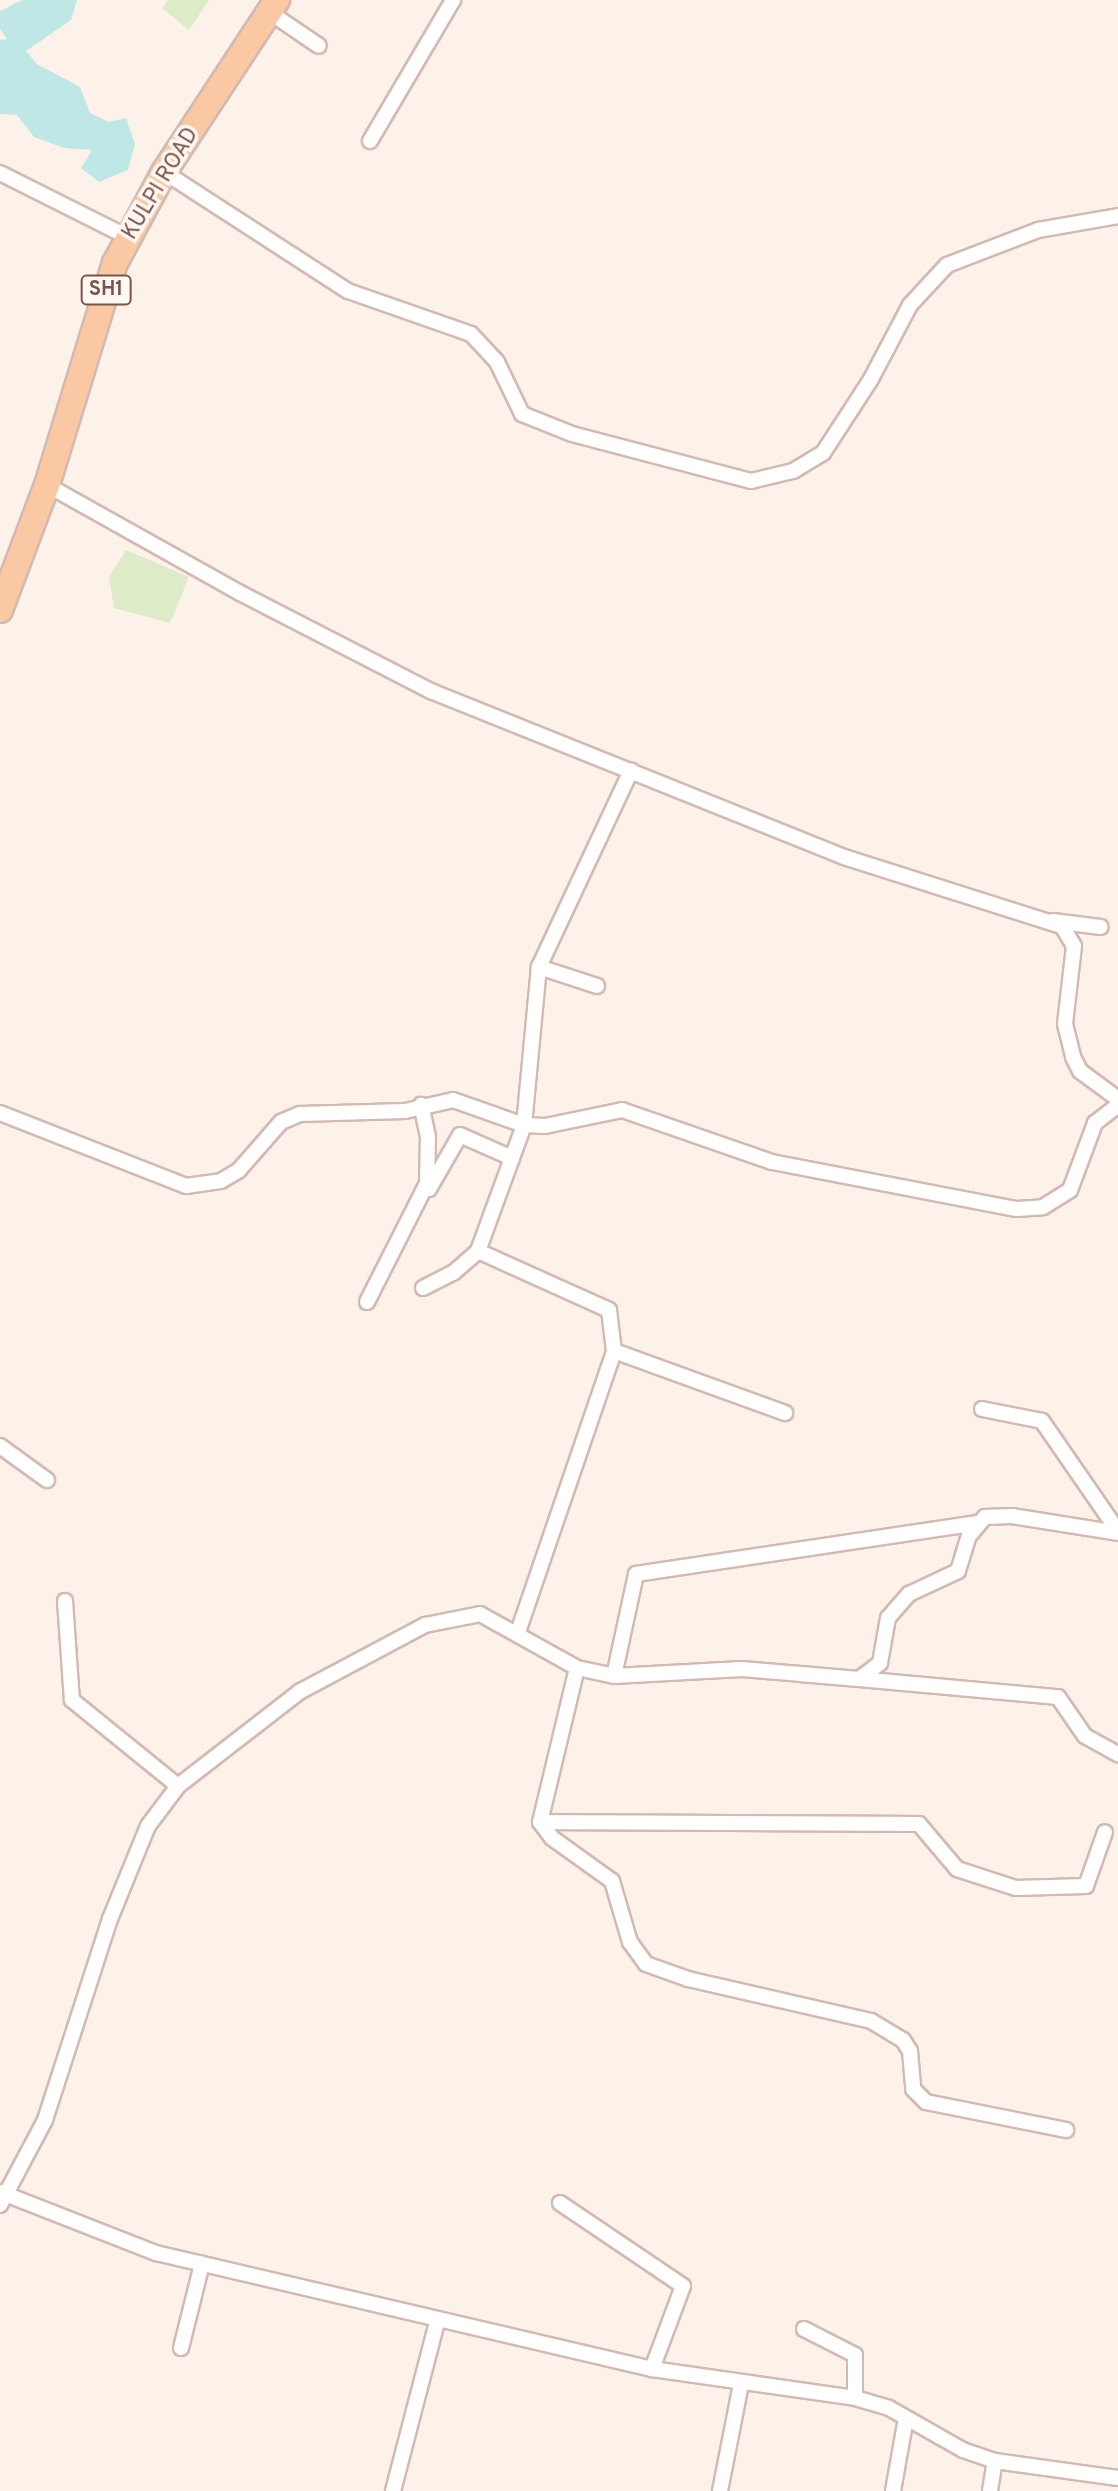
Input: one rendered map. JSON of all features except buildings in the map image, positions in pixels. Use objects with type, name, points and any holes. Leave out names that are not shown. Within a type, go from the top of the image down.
[{"type":"main road","name":"KULPI ROAD","points":[[0,610],[47,485],[100,305],[128,237],[164,172],[273,6]]},
{"type":"street","points":[[370,141],[453,0]]},
{"type":"street","points":[[273,6],[319,46]]},
{"type":"street","points":[[164,172],[348,291],[471,334],[497,362],[522,414],[572,434],[751,481],[793,471],[823,453],[871,379],[910,305],[947,265],[1038,230],[1118,216]]},
{"type":"street","points":[[0,173],[128,237]]},
{"type":"street","points":[[47,485],[240,593],[431,691],[891,874],[1062,926],[1074,946],[1065,1024],[1073,1057],[1080,1071],[1118,1099]]},
{"type":"street","points":[[423,1288],[453,1273],[478,1251],[524,1125],[539,967],[631,771]]},
{"type":"street","points":[[1049,920],[1101,927]]},
{"type":"street","points":[[539,967],[597,986]]},
{"type":"street","points":[[0,1113],[186,1186],[221,1181],[239,1170],[281,1122],[300,1114],[386,1113],[453,1100],[524,1125],[545,1126],[622,1110],[772,1162],[1017,1209],[1043,1207],[1070,1190],[1095,1123],[1118,1105]]},
{"type":"street","points":[[420,1203],[429,1159],[421,1105]]},
{"type":"street","points":[[367,1302],[460,1135],[512,1158]]},
{"type":"street","points":[[478,1251],[609,1310],[614,1351],[518,1632]]},
{"type":"street","points":[[614,1351],[785,1413]]},
{"type":"street","points":[[982,1409],[1042,1421],[1118,1532]]},
{"type":"street","points":[[0,1446],[47,1480]]},
{"type":"street","points":[[614,1676],[636,1574],[1012,1516],[1118,1532]]},
{"type":"street","points":[[859,1679],[880,1663],[888,1618],[909,1594],[958,1571],[977,1523]]},
{"type":"street","points":[[65,1601],[72,1700],[178,1786]]},
{"type":"street","points":[[1118,1754],[1085,1736],[1058,1697],[742,1669],[614,1676],[577,1668],[518,1632],[480,1614],[425,1625],[299,1692],[178,1786],[148,1826],[123,1880],[45,2120],[2,2197],[156,2253],[437,2322],[652,2369],[855,2398],[906,2418],[995,2461],[1118,2478]]},
{"type":"street","points":[[540,1822],[577,1668]]},
{"type":"street","points":[[540,1822],[919,1824],[957,1869],[1016,1888],[1086,1886],[1105,1832]]},
{"type":"street","points":[[540,1822],[552,1838],[612,1881],[630,1942],[646,1964],[688,1979],[871,2021],[903,2040],[910,2051],[913,2089],[926,2102],[1066,2130]]},
{"type":"street","points":[[560,2203],[683,2286],[652,2369]]},
{"type":"street","points":[[181,2348],[202,2264]]},
{"type":"street","points":[[393,2491],[437,2322]]},
{"type":"street","points":[[804,2329],[855,2355],[855,2398]]},
{"type":"street","points":[[720,2491],[741,2384]]},
{"type":"street","points":[[893,2491],[906,2418]]},
{"type":"street","points":[[990,2491],[995,2461]]},
{"type":"green space","points":[[168,0],[209,0],[189,30],[162,8]]},
{"type":"green space","points":[[126,550],[189,577],[170,623],[114,608],[109,577]]},
{"type":"water","points":[[22,0],[77,0],[71,20],[26,51],[37,64],[80,87],[90,113],[109,122],[126,118],[135,144],[128,170],[99,182],[81,168],[92,150],[64,148],[34,137],[17,115],[0,114],[0,40],[7,39],[0,29],[0,11]]}]
